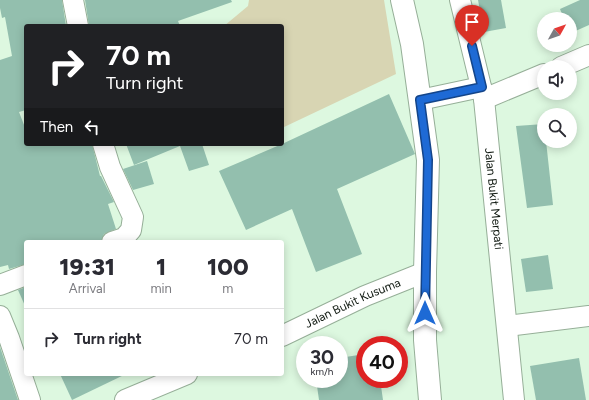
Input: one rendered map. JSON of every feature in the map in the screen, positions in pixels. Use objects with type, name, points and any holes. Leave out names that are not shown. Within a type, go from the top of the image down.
[{"type":"street","points":[[74,0],[78,24]]},
{"type":"street","points":[[402,0],[412,44],[428,160],[424,272],[425,340],[430,400]]},
{"type":"street","name":"Jalan Bukit Merpati","points":[[460,0],[483,93],[514,400]]},
{"type":"street","points":[[577,60],[589,55]]},
{"type":"street","points":[[420,100],[483,93],[537,76]]},
{"type":"street","points":[[104,146],[110,167],[133,216],[130,230],[124,238],[118,240]]},
{"type":"street","name":"Jalan Bukit Kusuma","points":[[284,335],[365,296],[424,272]]},
{"type":"street","points":[[0,285],[24,276]]},
{"type":"street","points":[[0,316],[30,400]]},
{"type":"street","points":[[507,326],[589,316]]},
{"type":"street","points":[[125,400],[182,376]]},
{"type":"shaded area","points":[[249,0],[384,0],[396,74],[284,127],[284,24],[226,24],[248,6]]},
{"type":"building","points":[[0,0],[62,0],[66,24],[24,24],[24,111],[19,112],[24,125],[24,146],[92,146],[100,176],[114,202],[108,204],[116,229],[104,234],[102,240],[24,240],[24,265],[9,269],[8,265],[0,267],[0,60],[12,56],[5,17],[2,18]]},
{"type":"building","points":[[85,0],[231,0],[232,2],[178,21],[179,24],[89,24]]},
{"type":"building","points":[[478,0],[501,0],[506,28],[484,32]]},
{"type":"building","points":[[580,0],[589,0],[589,25],[577,30],[577,12],[561,12],[560,9]]},
{"type":"building","points":[[389,94],[415,154],[337,189],[362,254],[316,272],[292,209],[246,230],[219,171],[277,146],[284,146],[284,143]]},
{"type":"building","points":[[537,124],[537,148],[547,148],[553,205],[527,208],[516,126]]},
{"type":"building","points":[[127,146],[180,146],[134,165]]},
{"type":"building","points":[[180,146],[203,146],[209,165],[189,171]]},
{"type":"building","points":[[147,161],[154,184],[133,190],[123,169]]},
{"type":"building","points":[[548,255],[553,289],[526,292],[521,259]]},
{"type":"building","points":[[24,288],[24,304],[18,290]]},
{"type":"building","points":[[0,347],[18,400],[0,400]]},
{"type":"building","points":[[356,355],[356,388],[381,388],[383,400],[319,400],[317,388],[348,388],[348,357]]},
{"type":"building","points":[[579,358],[586,400],[536,400],[530,366]]},
{"type":"building","points":[[61,376],[122,376],[72,400]]},
{"type":"route","points":[[425,313],[424,272],[428,160],[420,100],[482,87],[472,46]]}]
